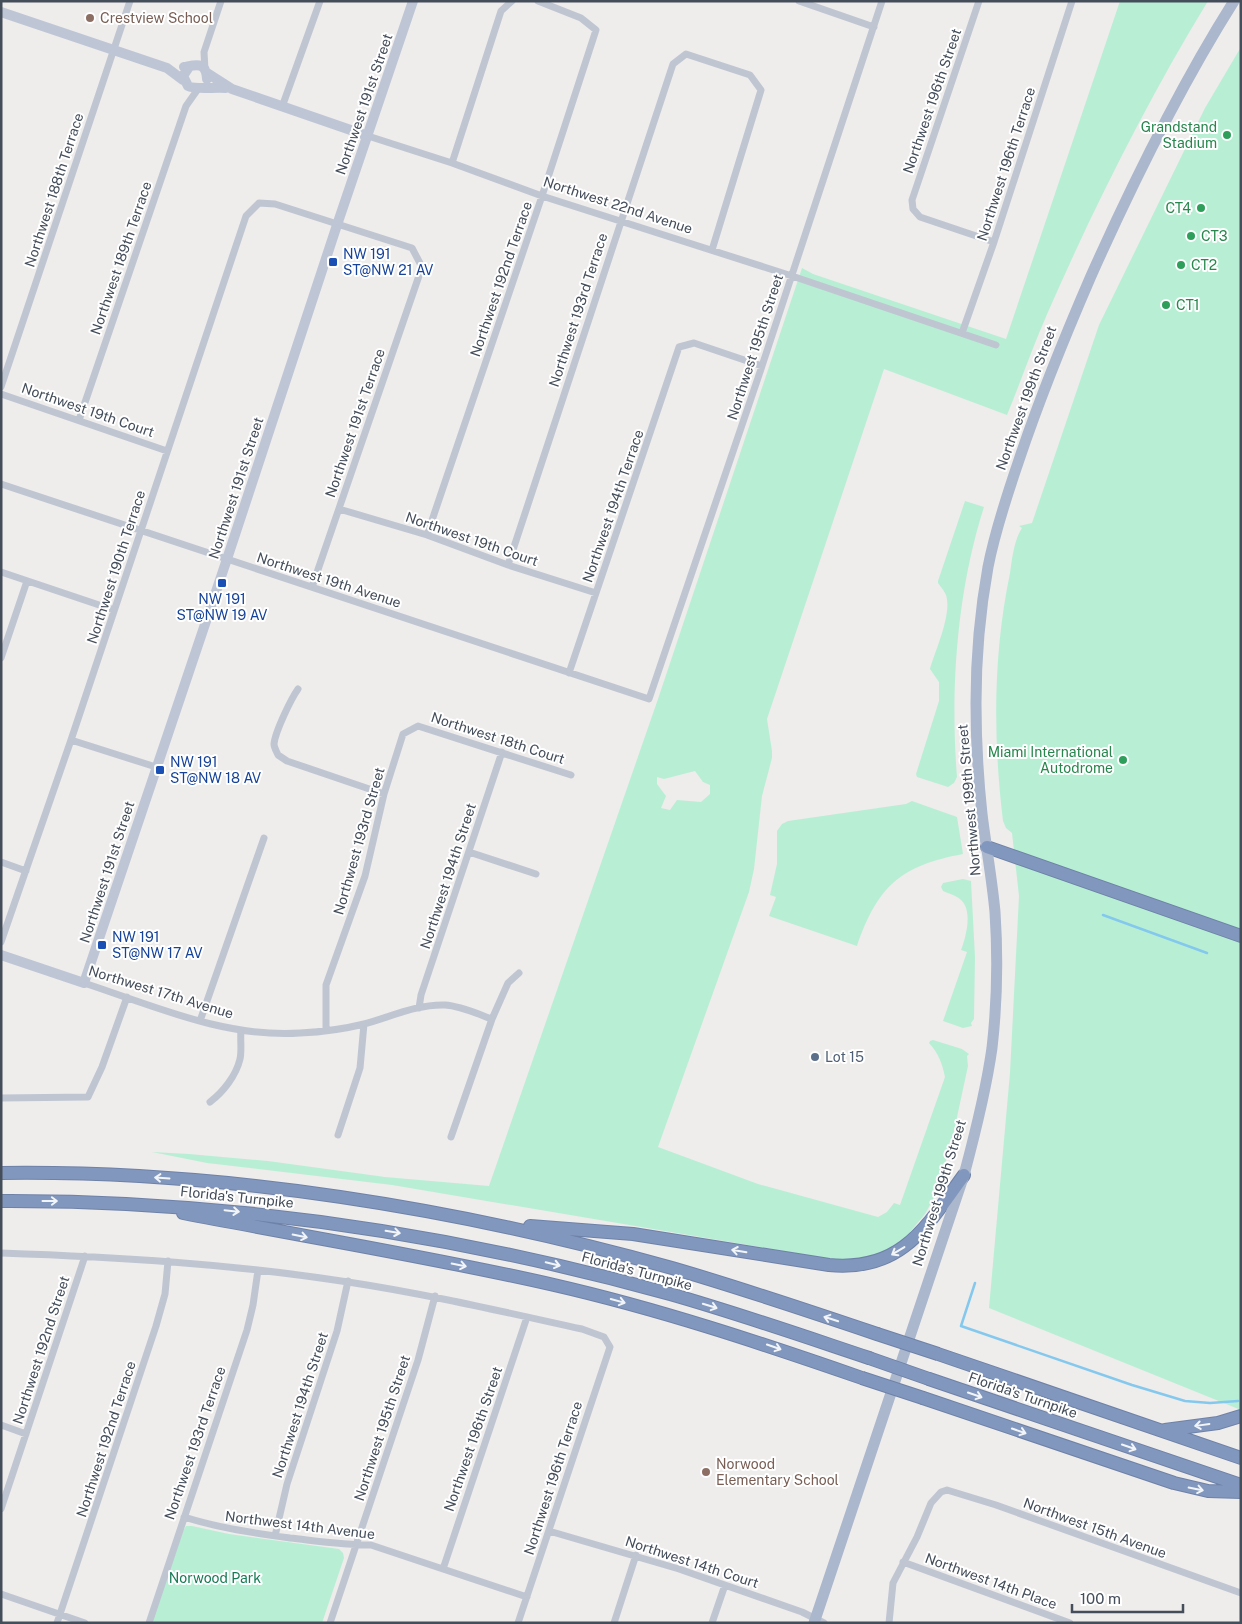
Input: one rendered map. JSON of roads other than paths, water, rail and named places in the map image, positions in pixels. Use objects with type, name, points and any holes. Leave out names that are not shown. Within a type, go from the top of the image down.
[{"type":"highway","points":[[988,847],[1241,936]]},
{"type":"highway","name":"Florida's Turnpike","points":[[1,1173],[121,1176],[255,1187],[366,1202],[482,1223],[576,1244],[672,1268],[766,1297],[1241,1458]]},
{"type":"highway","points":[[482,1223],[633,1234],[829,1265],[852,1266],[869,1264],[885,1258],[906,1246],[916,1237],[964,1175]]},
{"type":"highway","name":"Florida's Turnpike","points":[[1,1201],[132,1203],[200,1207],[302,1219],[411,1235],[498,1252],[679,1297],[766,1323],[1241,1485]]},
{"type":"highway","points":[[132,1203],[554,1285],[698,1324],[1152,1476],[1208,1491],[1241,1492]]},
{"type":"highway","points":[[1162,1431],[1218,1423],[1241,1416]]},
{"type":"main road","name":"Northwest 199th Street","points":[[818,1622],[964,1175],[992,1049],[996,996],[996,944],[988,847],[980,785],[976,701],[980,635],[988,567],[1004,502],[1028,433],[1069,327],[1115,221],[1170,112],[1234,1]]},
{"type":"street","name":"Northwest 188th Terrace","points":[[1,387],[130,1]]},
{"type":"street","points":[[1,12],[167,68],[191,88],[200,88],[207,79],[204,52],[221,1]]},
{"type":"street","points":[[282,107],[320,1]]},
{"type":"street","name":"Northwest 191st Street","points":[[84,983],[413,1]]},
{"type":"street","points":[[452,163],[501,12],[512,1]]},
{"type":"street","name":"Northwest 192nd Terrace","points":[[426,535],[542,196],[596,30],[581,18],[538,1]]},
{"type":"street","points":[[799,1],[874,27]]},
{"type":"street","name":"Northwest 195th Street","points":[[649,700],[792,276],[882,1]]},
{"type":"street","name":"Northwest 196th Street","points":[[979,1],[912,200],[913,209],[920,217],[994,242]]},
{"type":"street","name":"Northwest 196th Terrace","points":[[962,333],[994,242],[1072,1]]},
{"type":"street","points":[[185,82],[184,72],[204,52]]},
{"type":"street","name":"Northwest 193rd Terrace","points":[[508,564],[673,64],[686,54],[750,75],[761,90],[712,250]]},
{"type":"street","points":[[167,68],[200,66],[206,72]]},
{"type":"street","name":"Northwest 22nd Avenue","points":[[206,72],[232,89],[282,107],[452,163],[542,196],[792,276],[996,345]]},
{"type":"street","name":"Northwest 189th Terrace","points":[[185,82],[187,104]]},
{"type":"street","name":"Northwest 22nd Avenue","points":[[200,88],[232,89]]},
{"type":"street","name":"Northwest 189th Terrace","points":[[79,420],[187,104],[200,88]]},
{"type":"street","name":"Northwest 190th Terrace","points":[[1,942],[71,740],[246,216],[259,203],[274,204],[337,225]]},
{"type":"street","name":"Northwest 191st Terrace","points":[[312,587],[422,267],[412,248],[337,225]]},
{"type":"street","name":"Northwest 194th Terrace","points":[[569,673],[679,347],[694,343],[762,366]]},
{"type":"street","name":"Northwest 19th Court","points":[[1,394],[167,451]]},
{"type":"street","name":"Northwest 19th Avenue","points":[[1,484],[649,700]]},
{"type":"street","name":"Northwest 19th Court","points":[[339,509],[426,535],[596,593]]},
{"type":"street","points":[[1,572],[114,610]]},
{"type":"street","points":[[1,658],[27,581]]},
{"type":"street","points":[[298,689],[277,734],[274,745],[278,755],[384,794]]},
{"type":"street","name":"Northwest 18th Court","points":[[418,726],[571,775]]},
{"type":"street","name":"Northwest 193rd Street","points":[[326,1030],[326,985],[365,876],[384,794],[404,734],[418,726]]},
{"type":"street","points":[[71,740],[156,767]]},
{"type":"street","name":"Northwest 194th Street","points":[[419,1008],[421,995],[502,752]]},
{"type":"street","points":[[200,1021],[264,838]]},
{"type":"street","points":[[469,852],[536,874]]},
{"type":"street","points":[[1,862],[26,871]]},
{"type":"street","name":"Northwest 17th Avenue","points":[[1,955],[200,1021],[262,1033],[300,1033],[326,1030],[364,1024],[419,1008],[446,1005],[492,1019]]},
{"type":"street","points":[[451,1137],[492,1019],[508,983],[520,973]]},
{"type":"street","points":[[1,1098],[88,1097],[102,1067],[127,997]]},
{"type":"street","points":[[338,1136],[360,1068],[364,1024]]},
{"type":"street","points":[[210,1102],[224,1090],[240,1059],[241,1030]]},
{"type":"street","points":[[1,1253],[168,1261],[258,1270],[435,1296],[527,1317]]},
{"type":"street","name":"Northwest 192nd Street","points":[[1,1509],[85,1256]]},
{"type":"street","name":"Northwest 192nd Terrace","points":[[58,1623],[156,1326],[165,1294],[168,1261]]},
{"type":"street","name":"Northwest 193rd Terrace","points":[[149,1623],[247,1330],[258,1270]]},
{"type":"street","name":"Northwest 194th Street","points":[[275,1536],[286,1484],[337,1331],[348,1282]]},
{"type":"street","name":"Northwest 195th Street","points":[[332,1622],[418,1360],[435,1296]]},
{"type":"street","name":"Northwest 196th Street","points":[[443,1569],[527,1317]]},
{"type":"street","name":"Northwest 196th Terrace","points":[[518,1623],[610,1347],[604,1337],[582,1328],[527,1317]]},
{"type":"street","points":[[1,1425],[26,1434]]},
{"type":"street","name":"Northwest 15th Avenue","points":[[904,1562],[917,1538],[931,1503],[941,1492],[946,1490],[996,1505],[1241,1593]]},
{"type":"street","name":"Northwest 14th Avenue","points":[[184,1517],[221,1528],[345,1545],[371,1545],[527,1597]]},
{"type":"street","name":"Northwest 14th Court","points":[[549,1531],[636,1555],[725,1585],[802,1612],[818,1622]]},
{"type":"street","points":[[614,1623],[636,1555]]},
{"type":"street","points":[[889,1623],[893,1583],[904,1562]]},
{"type":"street","name":"Northwest 14th Place","points":[[904,1562],[1070,1623]]},
{"type":"street","points":[[712,1623],[725,1585]]},
{"type":"street","points":[[1,1594],[85,1623]]},
{"type":"waterway","points":[[1103,915],[1207,953]]},
{"type":"waterway","points":[[975,1283],[961,1326],[1132,1385],[1185,1401],[1210,1403],[1238,1401]]},
{"type":"place","name":"Crestview School","points":[[90,18]]},
{"type":"place","name":"Grandstand Stadium","points":[[1227,135]]},
{"type":"place","name":"CT4","points":[[1201,208]]},
{"type":"place","name":"CT3","points":[[1191,236]]},
{"type":"place","name":"NW 191 ST@NW 21 AV","points":[[333,262]]},
{"type":"place","name":"CT2","points":[[1181,265]]},
{"type":"place","name":"CT1","points":[[1166,305]]},
{"type":"place","name":"NW 191 ST@NW 19 AV","points":[[222,583]]},
{"type":"place","name":"Miami International Autodrome","points":[[1123,760]]},
{"type":"place","name":"NW 191 ST@NW 18 AV","points":[[160,770]]},
{"type":"place","name":"NW 191 ST@NW 17 AV","points":[[102,945]]},
{"type":"place","name":"Lot 15","points":[[815,1057]]},
{"type":"place","name":"Norwood Elementary School","points":[[706,1472]]},
{"type":"park label","name":"Norwood Park","points":[[215,1578]]}]
